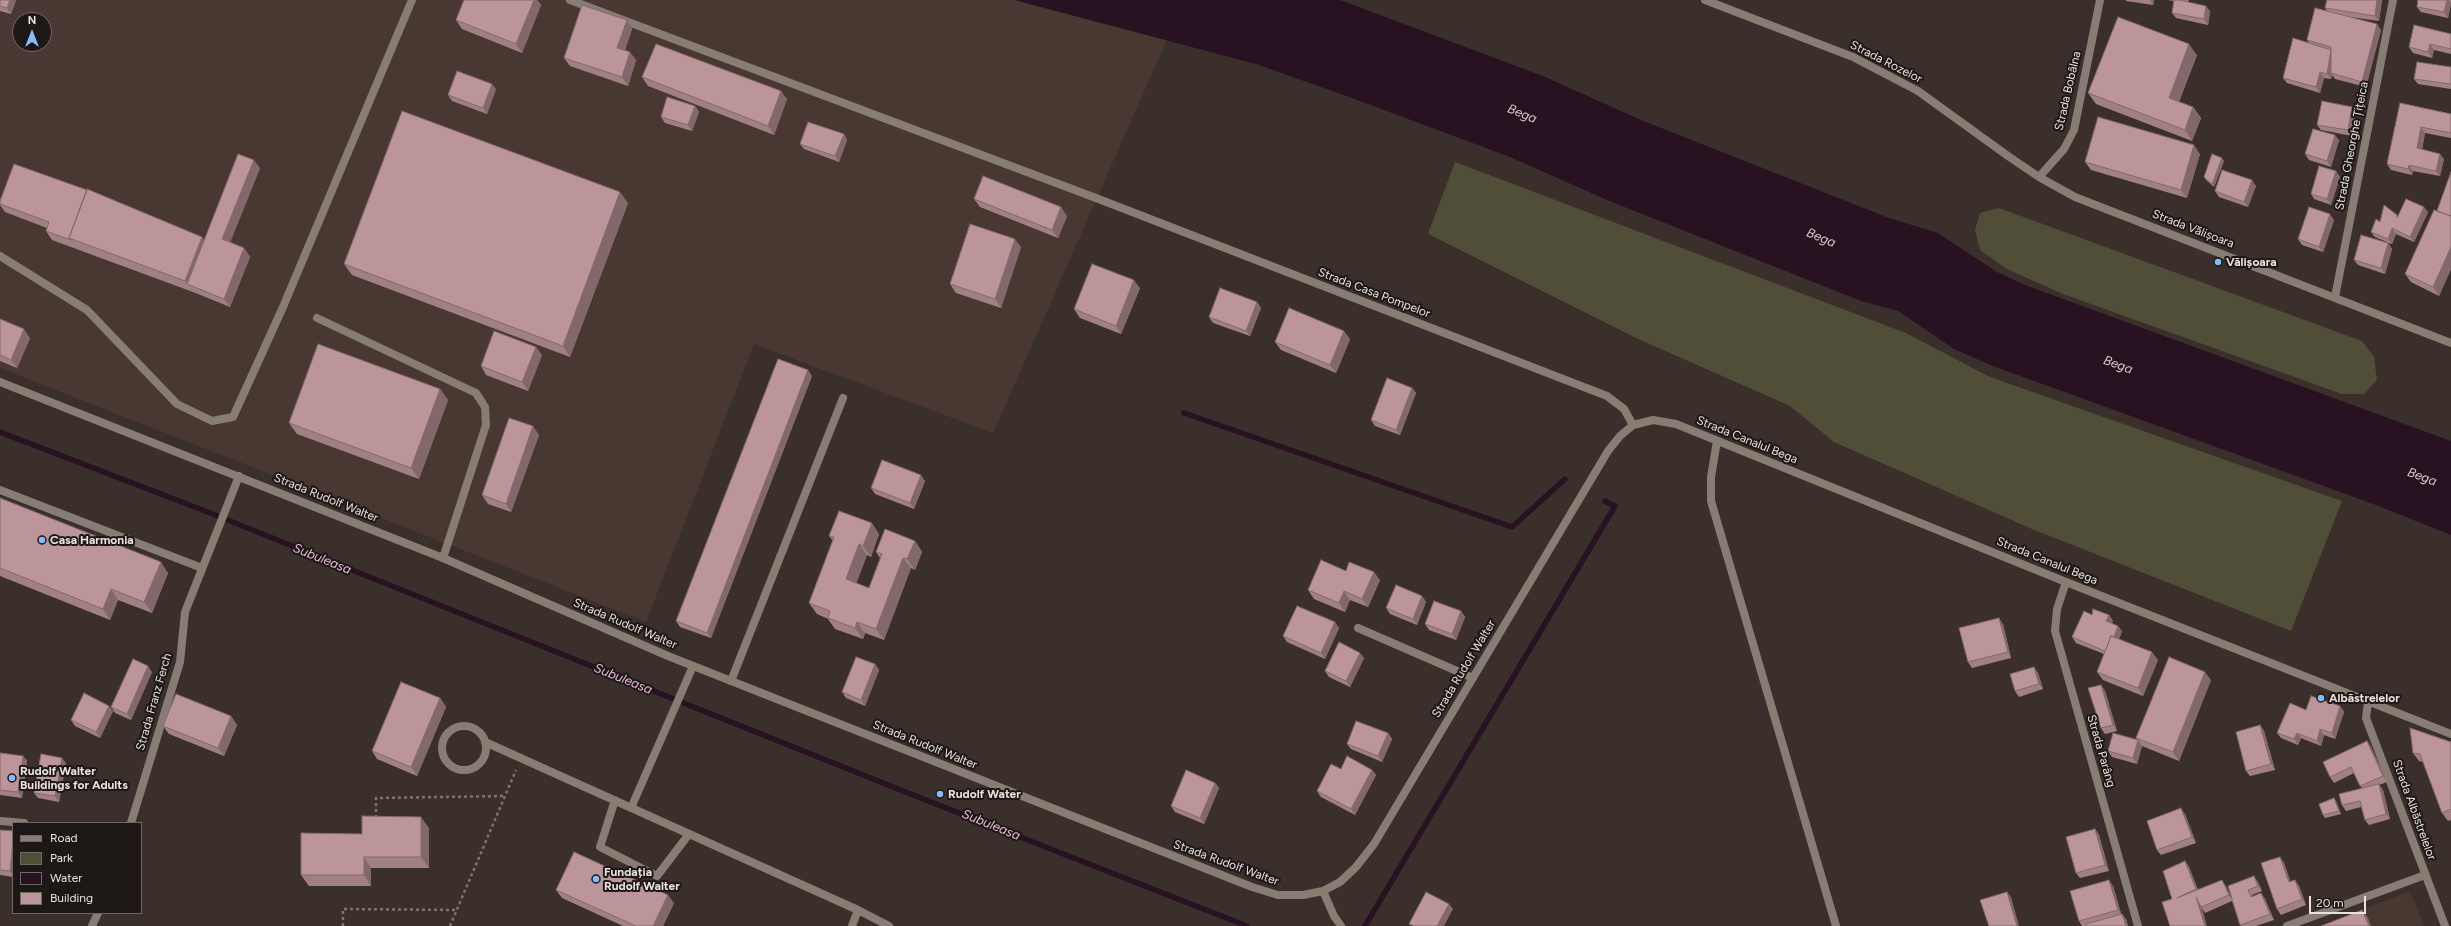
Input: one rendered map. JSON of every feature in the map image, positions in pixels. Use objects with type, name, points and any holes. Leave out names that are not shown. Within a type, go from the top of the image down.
[{"type":"street","points":[[0,256],[87,310],[177,404],[212,421],[233,417],[283,307],[412,0]]},
{"type":"street","name":"Strada Casa Pompelor","points":[[570,0],[1096,198],[1607,396],[1624,409],[1633,425]]},
{"type":"street","name":"Strada Rozelor","points":[[1705,0],[1853,57],[1918,91],[2039,177]]},
{"type":"street","name":"Strada Bobâlna","points":[[2039,177],[2064,149],[2074,130],[2100,0]]},
{"type":"street","name":"Strada Gheorghe Țițeica","points":[[2335,297],[2393,0]]},
{"type":"street","name":"Strada Vălișoara","points":[[2039,177],[2075,197],[2451,343]]},
{"type":"street","points":[[317,318],[476,393],[485,407],[486,425],[443,558]]},
{"type":"street","name":"Strada Rudolf Walter","points":[[0,382],[443,558],[693,666],[1252,887],[1278,895],[1302,895],[1323,891],[1340,882],[1356,867],[1374,844],[1608,451],[1620,436],[1633,425]]},
{"type":"street","points":[[731,681],[843,398]]},
{"type":"street","name":"Strada Canalul Bega","points":[[1633,425],[1653,420],[1676,424],[2066,582],[2451,734]]},
{"type":"street","points":[[1717,441],[1711,477],[1711,500],[1836,926]]},
{"type":"street","name":"Strada Franz Ferch","points":[[130,822],[180,662],[185,612],[239,476]]},
{"type":"street","points":[[0,490],[202,568]]},
{"type":"street","name":"Strada Parâng","points":[[2066,582],[2057,609],[2055,631],[2138,926]]},
{"type":"street","points":[[1358,628],[1473,678]]},
{"type":"street","points":[[631,808],[693,666]]},
{"type":"street","name":"Strada Albăstrelelor","points":[[2368,702],[2366,718],[2445,926]]},
{"type":"street","points":[[485,742],[485,753],[480,762],[472,768],[461,770],[451,766],[444,758],[441,748],[444,738],[451,730],[461,726],[476,730],[485,742],[858,910],[889,926]]},
{"type":"street","points":[[615,800],[600,847],[657,876],[689,834]]},
{"type":"street","points":[[0,821],[12,822]]},
{"type":"street","points":[[2287,926],[2425,875]]},
{"type":"street","points":[[1323,891],[1334,916],[1341,926]]},
{"type":"street","points":[[852,926],[858,910]]},
{"type":"street","points":[[92,926],[98,914]]},
{"type":"path","points":[[450,926],[521,758]]},
{"type":"path","points":[[376,819],[376,798],[505,796]]},
{"type":"path","points":[[343,926],[343,909],[457,910]]},
{"type":"shaded area","points":[[0,0],[1053,0],[1170,33],[993,433],[754,344],[646,622],[0,368]]},
{"type":"shaded area","points":[[2410,891],[2424,926],[2321,926]]},
{"type":"green space","points":[[1455,162],[1906,333],[1990,377],[2342,501],[2291,631],[2032,529],[1834,442],[1790,406],[1636,338],[1428,234]]},
{"type":"green space","points":[[1999,208],[2362,341],[2374,357],[2377,380],[2364,394],[2342,394],[2063,294],[2007,269],[1980,250],[1975,230],[1980,213]]},
{"type":"water","name":"Bega","points":[[1014,0],[1340,0],[1543,76],[1641,120],[1889,218],[1938,233],[1997,272],[2025,285],[2451,441],[2451,535],[2376,505],[1993,366],[1954,349],[1898,311],[1861,301],[1607,200],[1510,157],[1352,98],[1256,64]]},
{"type":"building","points":[[0,0],[10,0],[7,8],[0,6]]},
{"type":"building","points":[[464,0],[534,0],[516,44],[456,20]]},
{"type":"building","points":[[2174,0],[2206,6],[2204,19],[2172,13]]},
{"type":"building","points":[[2327,0],[2377,0],[2375,16],[2325,8]]},
{"type":"building","points":[[2418,0],[2447,0],[2444,12],[2417,7]]},
{"type":"building","points":[[582,5],[627,20],[617,48],[630,52],[622,77],[564,58]]},
{"type":"building","points":[[2315,8],[2377,24],[2362,82],[2331,73],[2331,47],[2307,40]]},
{"type":"building","points":[[2118,17],[2189,44],[2169,98],[2193,107],[2185,130],[2088,93]]},
{"type":"building","points":[[2414,25],[2451,34],[2451,49],[2430,44],[2428,52],[2409,47]]},
{"type":"building","points":[[2293,38],[2331,50],[2327,74],[2320,72],[2316,87],[2283,78]]},
{"type":"building","points":[[656,44],[781,91],[768,126],[642,77]]},
{"type":"building","points":[[2417,62],[2451,67],[2451,84],[2414,79]]},
{"type":"building","points":[[457,71],[492,84],[483,108],[448,95]]},
{"type":"building","points":[[667,97],[695,106],[688,125],[661,117]]},
{"type":"building","points":[[2322,101],[2352,107],[2348,130],[2317,125]]},
{"type":"building","points":[[2400,103],[2451,114],[2451,133],[2421,127],[2417,148],[2440,154],[2436,171],[2409,165],[2408,169],[2387,164]]},
{"type":"building","points":[[402,111],[620,192],[563,346],[344,264]]},
{"type":"building","points":[[2098,117],[2194,145],[2181,190],[2085,162]]},
{"type":"building","points":[[808,122],[844,134],[835,156],[800,144]]},
{"type":"building","points":[[2313,129],[2335,135],[2327,161],[2305,154]]},
{"type":"building","points":[[238,154],[254,160],[222,239],[244,248],[224,299],[187,284]]},
{"type":"building","points":[[2212,154],[2222,158],[2212,184],[2204,177]]},
{"type":"building","points":[[14,164],[87,190],[69,238],[71,240],[46,231],[49,222],[0,204]]},
{"type":"building","points":[[2319,166],[2336,171],[2327,199],[2311,194]]},
{"type":"building","points":[[2222,170],[2252,180],[2244,202],[2215,191]]},
{"type":"building","points":[[2451,172],[2451,216],[2437,211]]},
{"type":"building","points":[[983,176],[1061,207],[1052,230],[974,199]]},
{"type":"building","points":[[87,189],[202,237],[185,281],[69,238]]},
{"type":"building","points":[[2406,199],[2424,207],[2410,237],[2392,228],[2388,239],[2371,232],[2376,219],[2380,222],[2384,205],[2397,215],[2397,218]]},
{"type":"building","points":[[2309,207],[2330,214],[2319,247],[2298,239]]},
{"type":"building","points":[[2434,210],[2451,216],[2451,247],[2433,287],[2405,274]]},
{"type":"building","points":[[970,224],[1015,239],[995,299],[950,284]]},
{"type":"building","points":[[2361,235],[2388,243],[2381,268],[2354,260]]},
{"type":"building","points":[[1092,264],[1134,280],[1116,326],[1074,309]]},
{"type":"building","points":[[1220,288],[1257,302],[1246,331],[1209,317]]},
{"type":"building","points":[[1289,308],[1344,331],[1330,365],[1275,342]]},
{"type":"building","points":[[0,319],[24,329],[11,360],[0,355]]},
{"type":"building","points":[[494,331],[536,347],[522,382],[481,366]]},
{"type":"building","points":[[318,344],[440,389],[411,468],[289,423]]},
{"type":"building","points":[[778,359],[808,370],[707,633],[676,621]]},
{"type":"building","points":[[1387,378],[1412,388],[1396,430],[1371,420]]},
{"type":"building","points":[[509,418],[533,426],[506,504],[482,495]]},
{"type":"building","points":[[882,460],[921,475],[910,503],[871,488]]},
{"type":"building","name":"Casa Harmonia","points":[[0,498],[161,562],[144,602],[111,589],[103,609],[0,568]]},
{"type":"building","points":[[839,511],[872,523],[863,546],[859,544],[846,579],[869,588],[882,554],[876,552],[885,529],[915,541],[907,559],[903,558],[876,629],[857,622],[855,628],[828,618],[830,611],[809,603],[834,537],[829,536]]},
{"type":"building","points":[[1321,560],[1346,571],[1349,562],[1374,572],[1362,599],[1344,591],[1339,603],[1308,590]]},
{"type":"building","points":[[1396,585],[1422,596],[1413,619],[1386,608]]},
{"type":"building","points":[[1434,601],[1461,611],[1452,634],[1425,624]]},
{"type":"building","points":[[1297,606],[1335,622],[1321,653],[1283,636]]},
{"type":"building","points":[[2093,609],[2109,615],[2106,621],[2118,626],[2114,637],[2111,636],[2105,651],[2072,637],[2084,611],[2092,615]]},
{"type":"building","points":[[1999,618],[2008,652],[1968,662],[1959,628]]},
{"type":"building","points":[[2111,636],[2152,652],[2138,688],[2097,672]]},
{"type":"building","points":[[1339,642],[1360,653],[1346,681],[1325,671]]},
{"type":"building","points":[[856,657],[875,664],[861,700],[842,692]]},
{"type":"building","points":[[2169,657],[2205,672],[2173,752],[2136,738]]},
{"type":"building","points":[[133,659],[148,666],[127,714],[111,707]]},
{"type":"building","points":[[2034,667],[2039,684],[2015,691],[2010,674]]},
{"type":"building","points":[[401,682],[440,698],[411,767],[372,751]]},
{"type":"building","points":[[2101,685],[2113,725],[2101,728],[2088,688]]},
{"type":"building","points":[[84,693],[109,706],[96,732],[71,720]]},
{"type":"building","points":[[176,694],[231,716],[218,748],[163,726]]},
{"type":"building","points":[[2311,696],[2340,706],[2332,733],[2320,729],[2317,741],[2297,733],[2294,739],[2277,733],[2290,703],[2306,710]]},
{"type":"building","points":[[1356,721],[1388,733],[1378,756],[1347,744]]},
{"type":"building","points":[[2260,725],[2271,764],[2246,771],[2236,732]]},
{"type":"building","points":[[2410,728],[2451,742],[2451,809],[2442,813],[2420,754],[2413,753]]},
{"type":"building","points":[[2113,733],[2138,740],[2133,758],[2108,751]]},
{"type":"building","points":[[2367,741],[2383,776],[2360,786],[2351,767],[2330,777],[2323,762]]},
{"type":"building","name":"Rudolf Walter Buildings for Adults","points":[[0,753],[23,756],[18,792],[0,790]]},
{"type":"building","name":"Rudolf Walter Buildings for Adults","points":[[41,754],[62,758],[55,796],[34,793]]},
{"type":"building","points":[[1347,756],[1372,770],[1351,809],[1317,791],[1331,764],[1341,769]]},
{"type":"building","points":[[1186,770],[1215,783],[1200,818],[1171,806]]},
{"type":"building","points":[[2379,784],[2386,814],[2365,820],[2360,801],[2342,805],[2339,794]]},
{"type":"building","points":[[2334,798],[2339,811],[2323,815],[2319,804]]},
{"type":"building","points":[[2181,808],[2192,837],[2157,850],[2147,821]]},
{"type":"building","points":[[362,816],[421,817],[421,857],[364,857],[364,875],[301,875],[301,833],[362,834]]},
{"type":"building","points":[[2095,829],[2105,865],[2076,873],[2066,837]]},
{"type":"building","points":[[0,830],[12,831],[10,871],[0,870]]},
{"type":"building","name":"Fundația Rudolf Walter","points":[[574,852],[668,895],[653,926],[636,926],[556,890]]},
{"type":"building","points":[[2280,857],[2289,882],[2295,880],[2302,899],[2277,909],[2261,863]]},
{"type":"building","points":[[2185,861],[2196,889],[2177,898],[2222,880],[2229,895],[2201,907],[2196,897],[2205,926],[2170,926],[2162,902],[2172,899],[2163,871]]},
{"type":"building","points":[[2254,876],[2258,886],[2248,890],[2251,897],[2261,893],[2270,914],[2240,925],[2228,886]]},
{"type":"building","points":[[2109,880],[2118,910],[2079,921],[2070,891]]},
{"type":"building","points":[[1426,892],[1449,904],[1437,926],[1414,926],[1409,924]]},
{"type":"building","points":[[2007,892],[2017,926],[1989,926],[1980,900]]},
{"type":"building","points":[[2362,910],[2369,926],[2321,926]]},
{"type":"building","points":[[2122,914],[2126,926],[2087,926],[2086,924]]},
{"type":"waterway","points":[[1184,413],[1512,527],[1565,479]]},
{"type":"waterway","name":"Subuleasa","points":[[0,432],[205,511],[908,793],[1247,926]]},
{"type":"waterway","points":[[1365,926],[1615,506],[1605,501]]},
{"type":"place","name":"Vălișoara","points":[[2218,262]]},
{"type":"place","name":"Casa Harmonia","points":[[42,540]]},
{"type":"place","name":"Albăstrelelor","points":[[2321,698]]},
{"type":"place","name":"Rudolf Walter Buildings for Adults","points":[[12,778]]},
{"type":"place","name":"Rudolf Water","points":[[940,794]]},
{"type":"place","name":"Fundația Rudolf Walter","points":[[596,879]]}]
